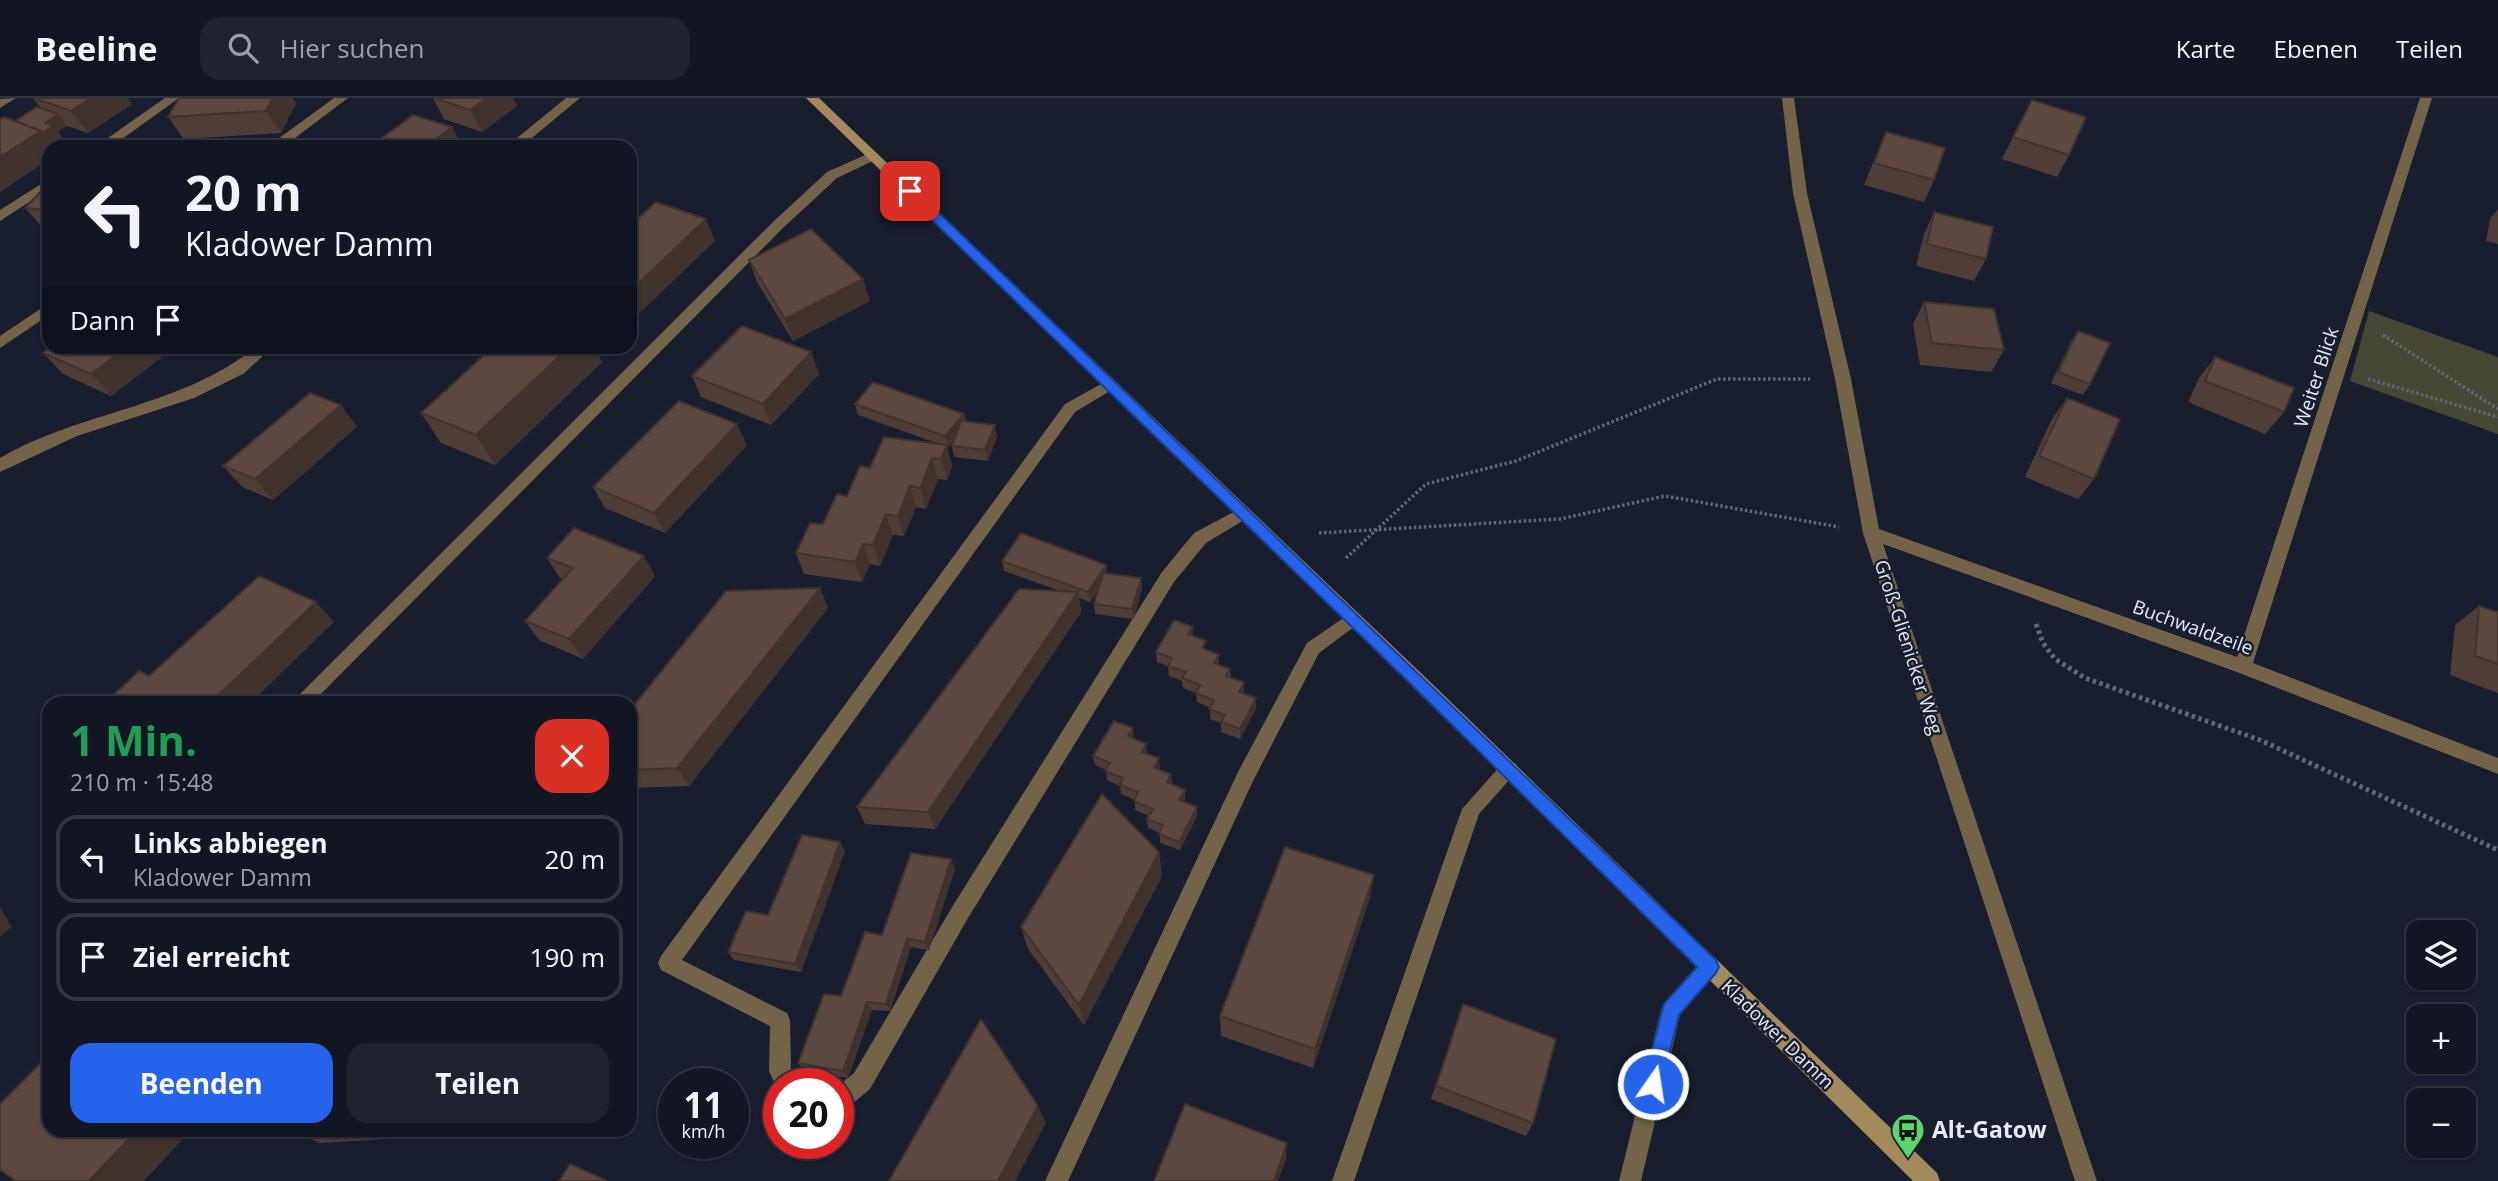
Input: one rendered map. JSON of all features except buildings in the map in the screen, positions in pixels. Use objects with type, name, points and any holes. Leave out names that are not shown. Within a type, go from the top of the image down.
[{"type":"main road","name":"Kladower Damm","points":[[812,98],[1509,770],[1929,1181]]},
{"type":"street","points":[[0,104],[10,98]]},
{"type":"street","points":[[112,140],[173,98]]},
{"type":"street","points":[[284,140],[342,98]]},
{"type":"street","points":[[522,140],[574,98]]},
{"type":"street","name":"Groß-Glienicker Weg","points":[[1788,98],[1800,193],[1843,379],[1871,533],[2086,1181]]},
{"type":"street","name":"Weiter Blick","points":[[2243,667],[2426,98]]},
{"type":"street","points":[[307,696],[779,224],[832,176],[872,156]]},
{"type":"street","points":[[0,217],[42,188]]},
{"type":"street","points":[[0,343],[42,313]]},
{"type":"street","points":[[0,466],[22,453],[71,432],[189,394],[238,370],[257,354]]},
{"type":"street","points":[[780,1068],[780,1020],[668,963],[1070,408],[1110,384]]},
{"type":"street","points":[[854,1088],[862,1081],[961,911],[1168,576],[1200,538],[1243,513]]},
{"type":"street","name":"Buchwaldzeile","points":[[1871,533],[2243,667],[2498,766]]},
{"type":"street","points":[[1056,1181],[1270,729],[1313,648],[1352,619]]},
{"type":"street","points":[[1343,1181],[1471,809],[1509,770]]},
{"type":"street","points":[[1630,1181],[1671,1010],[1710,967]]},
{"type":"path","points":[[2355,317],[2498,409]]},
{"type":"path","points":[[2339,370],[2498,417]]},
{"type":"path","points":[[1346,558],[1426,484],[1516,461],[1717,379],[1843,379]]},
{"type":"path","points":[[1319,533],[1560,519],[1665,496],[1871,533]]},
{"type":"path","points":[[2035,592],[2034,616],[2042,642],[2062,665],[2090,681],[2135,699],[2189,712],[2254,737],[2345,776],[2498,850]]},
{"type":"green space","points":[[2369,311],[2498,357],[2498,434],[2350,381]]},
{"type":"place","name":"Alt-Gatow","points":[[1908,1160]]},
{"type":"route","points":[[910,191],[1710,967],[1671,1010],[1653,1084]]}]
